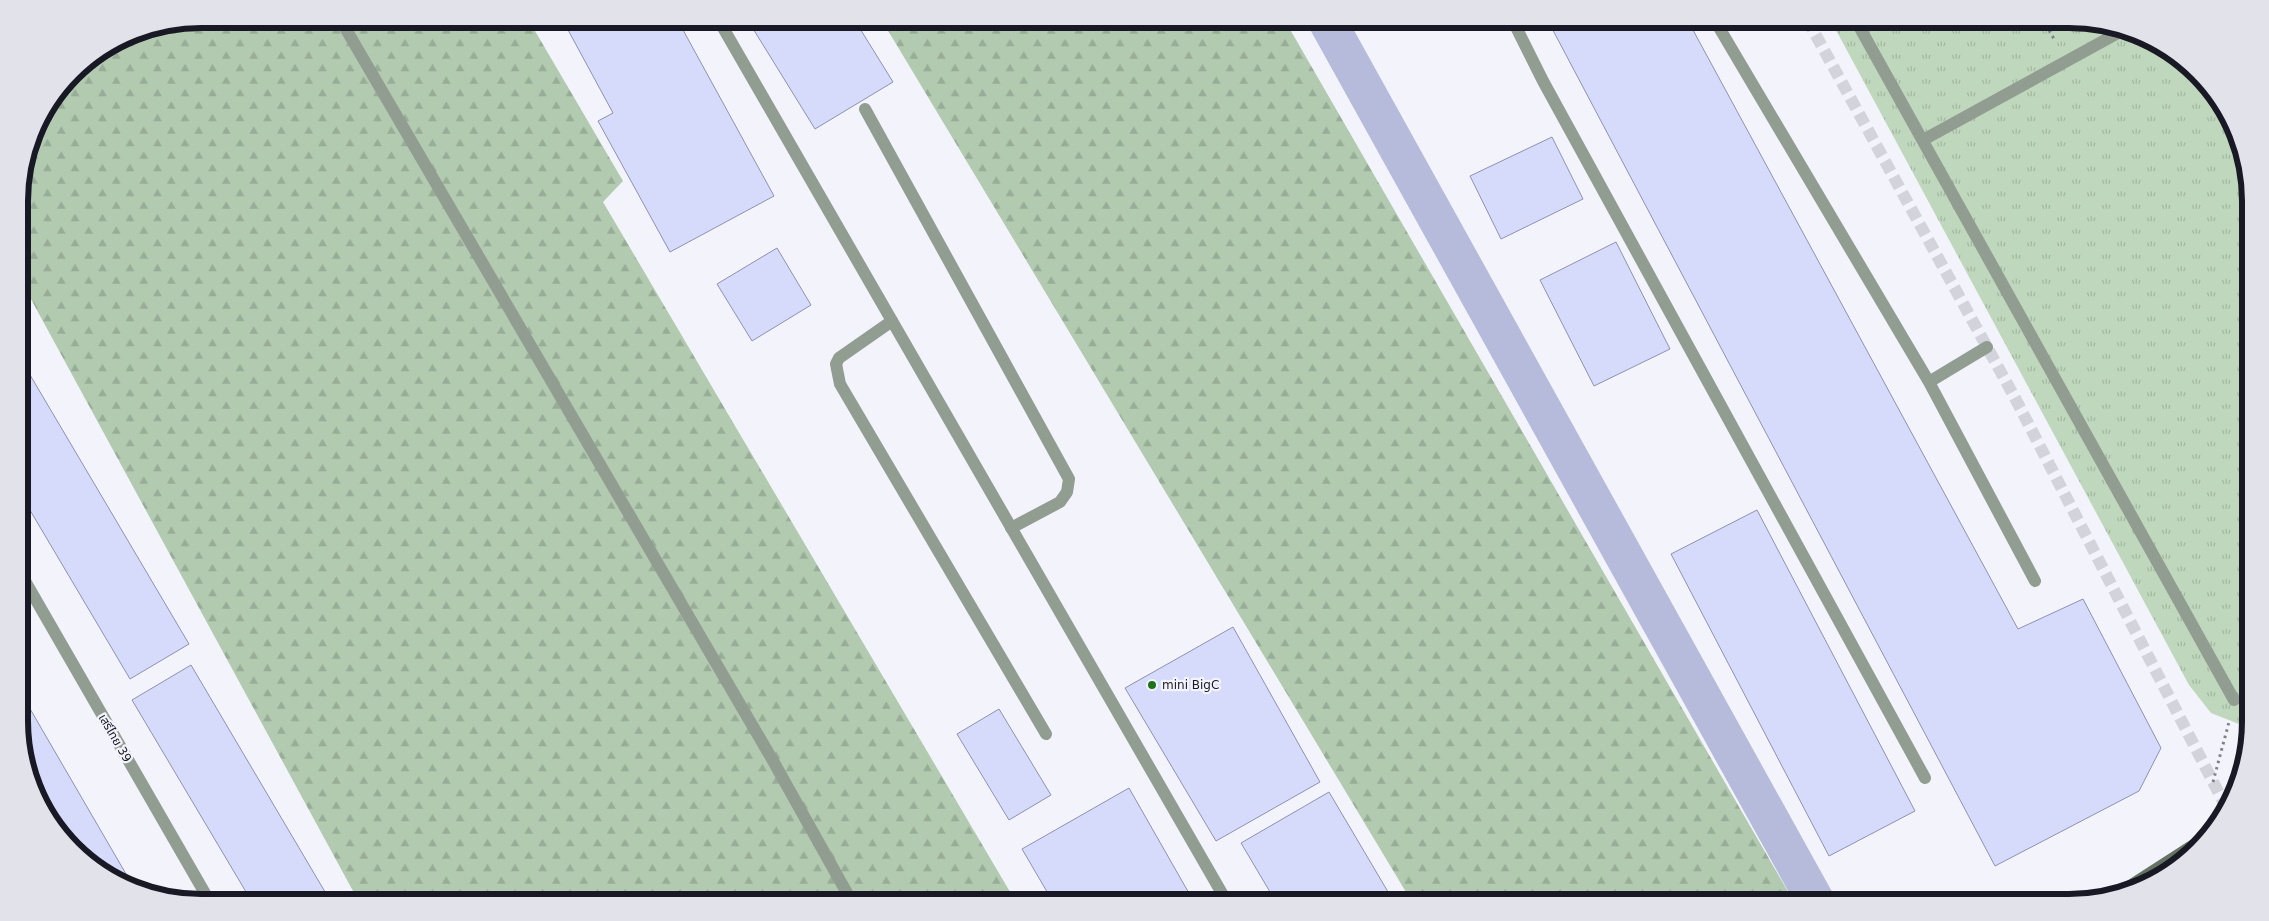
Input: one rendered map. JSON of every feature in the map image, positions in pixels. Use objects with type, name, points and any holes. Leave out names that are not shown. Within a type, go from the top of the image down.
[{"type":"main road","points":[[2151,872],[2176,856]]},
{"type":"street","points":[[345,28],[772,759],[847,894]]},
{"type":"street","points":[[723,28],[1222,893]]},
{"type":"street","points":[[1517,28],[1553,98],[1925,778]]},
{"type":"street","points":[[1719,28],[1929,382],[2035,581]]},
{"type":"street","points":[[1860,28],[2234,700]]},
{"type":"street","points":[[1923,140],[2115,35]]},
{"type":"street","points":[[865,109],[1069,479],[1067,492],[1060,502],[1011,528]]},
{"type":"street","points":[[892,322],[839,358],[837,372],[840,384],[1046,734]]},
{"type":"street","points":[[1929,382],[1987,347]]},
{"type":"street","name":"เสรีไทย 39","points":[[28,586],[205,894]]},
{"type":"path","points":[[2213,782],[2234,700]]},
{"type":"green space","points":[[201,28],[533,28],[623,181],[603,202],[1011,894],[355,894],[28,294],[28,189],[33,156],[45,124],[57,104],[87,70],[114,51],[156,33],[178,29]]},
{"type":"green space","points":[[886,28],[1289,28],[1789,893],[1407,893]]},
{"type":"green space","points":[[1835,28],[2068,28],[2102,31],[2145,45],[2174,63],[2206,95],[2218,114],[2236,156],[2242,201],[2242,725],[2211,713],[2189,685]]},
{"type":"building","points":[[567,28],[682,28],[774,196],[670,252],[598,121],[613,113]]},
{"type":"building","points":[[753,28],[860,28],[893,82],[815,129]]},
{"type":"building","points":[[1552,28],[1692,28],[2018,629],[2083,599],[2161,748],[2139,791],[1995,866]]},
{"type":"building","points":[[1552,137],[1583,199],[1501,239],[1470,176]]},
{"type":"building","points":[[1616,242],[1670,349],[1594,386],[1540,280]]},
{"type":"building","points":[[777,248],[811,305],[752,341],[717,284]]},
{"type":"building","points":[[28,372],[189,644],[130,679],[28,507]]},
{"type":"building","points":[[1757,510],[1915,811],[1829,856],[1671,554]]},
{"type":"building","points":[[1233,627],[1320,782],[1216,841],[1125,688]]},
{"type":"building","points":[[191,665],[326,894],[247,894],[132,700]]},
{"type":"building","points":[[28,705],[128,878],[104,864],[87,851],[70,834],[45,797],[31,754],[28,732]]},
{"type":"building","points":[[999,709],[1051,795],[1009,820],[957,734]]},
{"type":"building","points":[[1129,788],[1189,893],[1048,894],[1022,849]]},
{"type":"building","points":[[1329,792],[1389,893],[1271,893],[1241,843]]},
{"type":"waterway","points":[[1331,28],[1811,893]]},
{"type":"tunnel","points":[[1812,28],[2015,398],[2222,800]]},
{"type":"place","name":"mini BigC","points":[[1152,685]]}]
